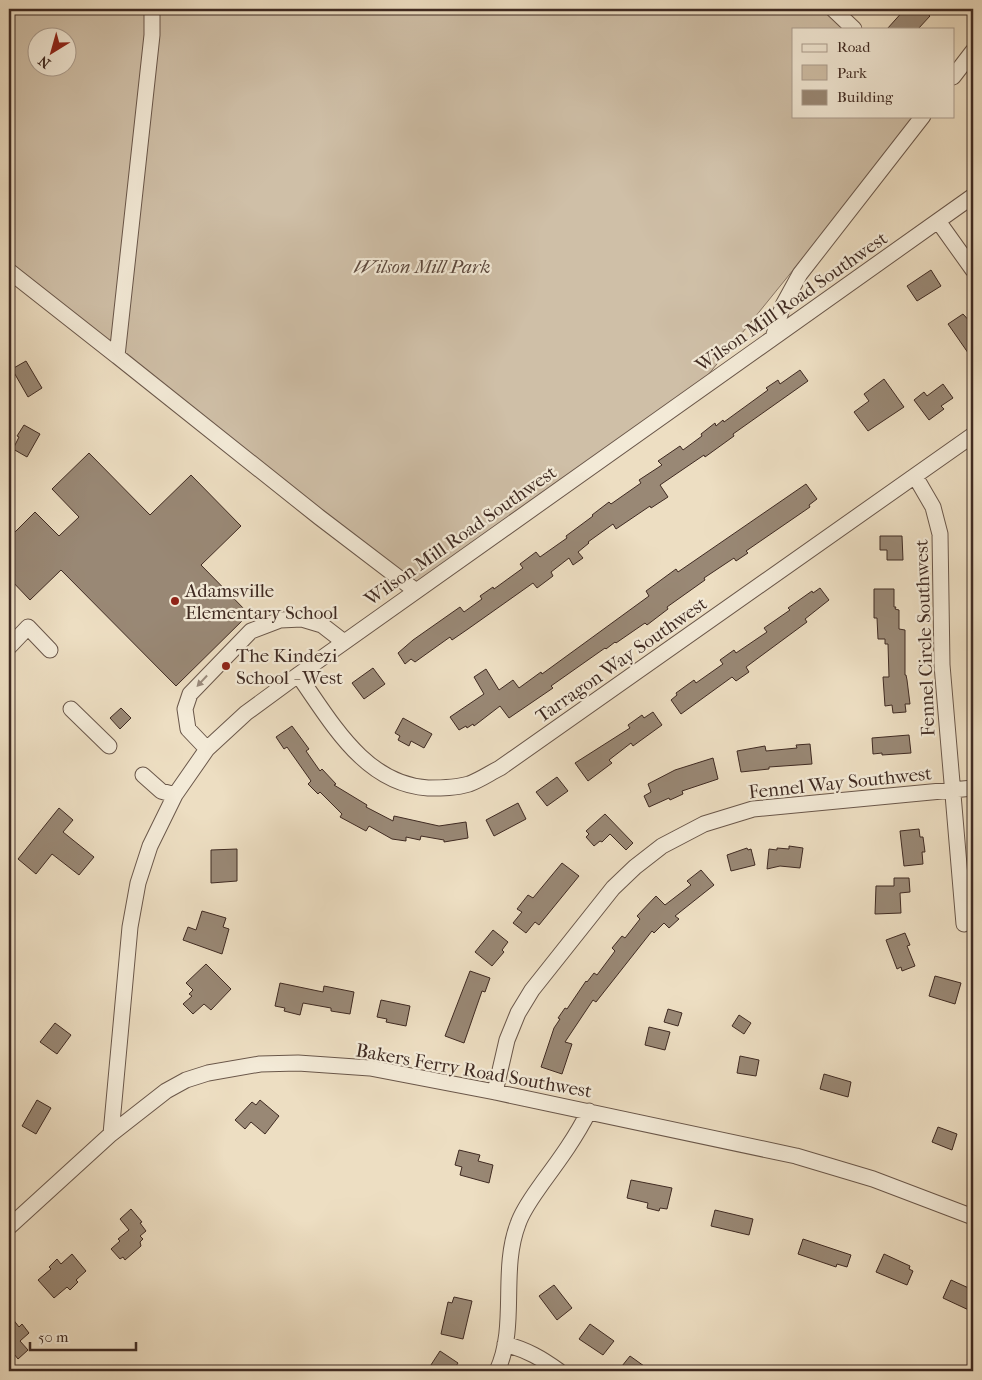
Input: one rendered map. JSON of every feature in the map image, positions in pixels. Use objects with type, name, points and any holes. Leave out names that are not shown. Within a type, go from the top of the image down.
[{"type":"street","points":[[117,356],[152,35],[152,9]]},
{"type":"street","points":[[833,9],[853,28]]},
{"type":"street","points":[[954,76],[973,51]]},
{"type":"street","points":[[773,338],[783,304],[800,274],[921,118]]},
{"type":"street","name":"Wilson Mill Road Southwest","points":[[111,1134],[130,927],[138,883],[150,846],[175,795],[207,749],[246,713],[298,675],[973,196]]},
{"type":"street","points":[[938,221],[973,270]]},
{"type":"street","points":[[9,271],[311,511],[416,591]]},
{"type":"street","name":"Tarragon Way Southwest","points":[[298,675],[351,748],[377,771],[397,782],[420,787],[443,788],[469,784],[500,768],[973,435]]},
{"type":"street","name":"Fennel Circle Southwest","points":[[915,476],[933,507],[940,534],[942,665],[964,924]]},
{"type":"street","points":[[207,749],[188,729],[185,709],[190,694],[251,631],[280,620],[302,619],[322,625],[344,642]]},
{"type":"street","points":[[9,647],[28,627],[50,650]]},
{"type":"street","points":[[71,709],[109,746]]},
{"type":"street","points":[[143,775],[161,791],[175,795]]},
{"type":"street","name":"Fennel Way Southwest","points":[[495,1092],[507,1040],[518,1013],[532,990],[614,888],[635,867],[662,846],[704,824],[753,809],[973,788]]},
{"type":"street","name":"Bakers Ferry Road Southwest","points":[[9,1227],[111,1134],[166,1091],[186,1080],[208,1073],[260,1064],[298,1063],[370,1068],[588,1111],[796,1156],[873,1179],[973,1217]]},
{"type":"street","points":[[497,1371],[505,1344],[512,1248],[518,1224],[529,1203],[579,1130],[588,1111]]},
{"type":"street","points":[[505,1344],[525,1349],[559,1371]]},
{"type":"green space","name":"Wilson Mill Park","points":[[9,9],[830,9],[850,28],[792,28],[792,118],[916,118],[695,391],[411,596],[9,275]]},
{"type":"building","points":[[905,9],[922,9],[930,16],[919,28],[888,28]]},
{"type":"building","points":[[931,270],[941,286],[917,301],[907,286]]},
{"type":"building","points":[[963,314],[973,325],[973,360],[948,324]]},
{"type":"building","points":[[26,361],[42,388],[28,397],[12,369]]},
{"type":"building","points":[[800,370],[808,381],[733,434],[734,436],[705,457],[704,455],[660,485],[668,497],[651,508],[650,506],[616,529],[613,524],[588,542],[578,552],[583,558],[573,565],[569,558],[551,572],[553,576],[537,588],[533,583],[452,640],[450,637],[415,662],[411,659],[405,664],[398,653],[413,640],[460,607],[464,612],[482,599],[480,596],[493,587],[494,589],[523,568],[520,564],[536,552],[540,557],[567,538],[566,536],[609,502],[611,504],[641,483],[639,480],[662,465],[658,461],[680,446],[683,450],[702,436],[701,434],[715,423],[716,426],[723,420],[724,422],[768,390],[766,388],[778,380],[780,384]]},
{"type":"building","points":[[884,379],[904,407],[868,431],[854,412],[869,401],[864,394]]},
{"type":"building","points":[[943,384],[953,398],[941,406],[944,409],[929,420],[914,400],[924,392],[927,396]]},
{"type":"building","points":[[24,425],[40,434],[27,457],[13,449],[19,437],[17,436]]},
{"type":"building","points":[[89,453],[150,515],[191,475],[241,526],[201,565],[249,614],[176,686],[61,570],[30,600],[9,578],[9,538],[35,512],[59,536],[79,517],[52,489]]},
{"type":"building","points":[[806,484],[817,499],[809,505],[810,507],[746,551],[748,553],[736,561],[734,558],[704,578],[705,580],[667,607],[668,609],[647,625],[645,623],[616,643],[605,648],[551,686],[553,688],[509,718],[500,706],[474,726],[473,724],[459,730],[450,717],[484,694],[474,677],[486,669],[499,690],[513,680],[519,688],[541,672],[542,674],[649,596],[646,591],[676,569],[678,572]]},
{"type":"building","points":[[880,536],[902,536],[903,560],[887,560],[887,550],[880,550]]},
{"type":"building","points":[[820,588],[829,600],[805,619],[807,622],[746,667],[749,672],[736,681],[732,677],[681,714],[671,700],[677,695],[676,693],[694,680],[696,683],[723,664],[720,660],[734,650],[736,653],[767,632],[764,628],[790,610],[788,608],[812,591],[813,593]]},
{"type":"building","points":[[874,589],[894,589],[894,607],[899,610],[899,629],[905,630],[905,675],[910,704],[905,704],[906,712],[893,713],[892,705],[885,706],[883,677],[889,677],[888,644],[885,644],[885,639],[878,639],[877,618],[874,618]]},
{"type":"building","points":[[373,668],[385,684],[364,699],[352,683]]},
{"type":"building","points":[[121,708],[131,718],[120,729],[110,718]]},
{"type":"building","points":[[653,712],[662,725],[633,746],[631,743],[609,760],[612,763],[588,781],[575,763],[630,728],[628,725],[642,715],[644,718]]},
{"type":"building","points":[[403,718],[432,734],[424,748],[411,741],[409,746],[398,740],[400,736],[395,733]]},
{"type":"building","points":[[292,726],[309,749],[306,751],[320,771],[322,769],[336,784],[334,785],[367,805],[366,807],[393,821],[394,816],[439,826],[466,822],[468,838],[444,842],[444,840],[421,836],[420,840],[406,837],[406,841],[392,839],[369,826],[366,831],[340,817],[342,814],[320,792],[318,794],[308,784],[311,781],[287,747],[284,749],[276,737]]},
{"type":"building","points":[[909,735],[911,753],[873,754],[872,738]]},
{"type":"building","points":[[810,744],[812,764],[769,767],[769,769],[741,772],[737,751],[765,746],[766,751],[797,748],[796,745]]},
{"type":"building","points":[[713,758],[718,779],[682,791],[683,794],[649,807],[644,796],[651,792],[648,784],[675,770]]},
{"type":"building","points":[[557,777],[568,791],[547,806],[536,792]]},
{"type":"building","points":[[518,803],[526,819],[494,836],[486,820]]},
{"type":"building","points":[[59,808],[73,820],[63,832],[94,857],[79,875],[52,854],[36,874],[18,859]]},
{"type":"building","points":[[605,814],[633,843],[626,850],[610,834],[602,842],[600,841],[594,846],[586,837],[589,834],[586,831]]},
{"type":"building","points":[[919,829],[920,837],[923,837],[925,852],[922,852],[923,864],[904,866],[900,831]]},
{"type":"building","points":[[789,846],[803,848],[800,868],[780,866],[767,869],[769,849],[789,849]]},
{"type":"building","points":[[747,848],[748,850],[751,849],[755,865],[731,871],[727,855]]},
{"type":"building","points":[[237,849],[237,881],[211,883],[211,850]]},
{"type":"building","points":[[562,863],[579,876],[539,925],[535,922],[526,933],[513,923],[522,912],[517,909],[528,895],[533,898]]},
{"type":"building","points":[[701,870],[714,885],[675,916],[679,919],[669,928],[664,923],[654,933],[652,931],[596,1002],[593,1000],[565,1042],[572,1044],[562,1074],[541,1067],[554,1028],[560,1019],[558,1018],[565,1008],[567,1009],[586,981],[594,973],[597,975],[615,951],[612,948],[622,936],[625,938],[640,919],[637,916],[656,896],[665,905],[691,885],[687,881]]},
{"type":"building","points":[[894,878],[909,878],[910,892],[900,893],[901,913],[875,914],[876,886],[894,886]]},
{"type":"building","points":[[202,911],[226,918],[223,927],[229,929],[222,954],[183,940],[188,927],[196,930]]},
{"type":"building","points":[[493,930],[508,942],[502,950],[504,952],[492,966],[475,952]]},
{"type":"building","points":[[905,933],[910,945],[907,946],[915,966],[902,971],[901,967],[897,969],[886,940]]},
{"type":"building","points":[[206,964],[231,989],[211,1010],[204,1004],[193,1014],[183,1004],[192,996],[189,994],[193,990],[186,983]]},
{"type":"building","points":[[470,971],[490,978],[485,992],[482,991],[464,1043],[445,1036]]},
{"type":"building","points":[[935,976],[961,983],[955,1004],[929,996]]},
{"type":"building","points":[[280,983],[323,992],[324,986],[354,992],[350,1014],[331,1011],[331,1008],[303,1003],[300,1015],[284,1011],[285,1008],[275,1006]]},
{"type":"building","points":[[381,1000],[410,1006],[406,1026],[386,1022],[387,1019],[377,1017]]},
{"type":"building","points":[[668,1009],[682,1013],[678,1026],[664,1022]]},
{"type":"building","points":[[739,1015],[751,1023],[744,1034],[732,1026]]},
{"type":"building","points":[[55,1023],[71,1035],[57,1054],[40,1042]]},
{"type":"building","points":[[649,1027],[670,1032],[665,1050],[645,1045]]},
{"type":"building","points":[[740,1056],[759,1060],[756,1076],[737,1073]]},
{"type":"building","points":[[824,1074],[851,1082],[848,1097],[820,1089]]},
{"type":"building","points":[[37,1100],[51,1108],[36,1134],[22,1126]]},
{"type":"building","points":[[260,1100],[279,1116],[265,1134],[251,1122],[245,1129],[235,1120],[252,1102],[256,1105]]},
{"type":"building","points":[[938,1127],[957,1134],[952,1150],[932,1142]]},
{"type":"building","points":[[459,1150],[480,1155],[478,1161],[493,1165],[489,1183],[460,1175],[462,1167],[455,1165]]},
{"type":"building","points":[[631,1180],[672,1188],[667,1209],[660,1208],[659,1211],[647,1208],[648,1203],[627,1198]]},
{"type":"building","points":[[131,1209],[142,1222],[140,1223],[146,1231],[140,1236],[143,1239],[140,1242],[141,1246],[125,1260],[123,1257],[120,1259],[111,1249],[120,1241],[118,1239],[129,1230],[120,1219]]},
{"type":"building","points":[[715,1210],[753,1219],[749,1235],[711,1226]]},
{"type":"building","points":[[803,1239],[851,1255],[847,1267],[837,1264],[836,1267],[798,1254]]},
{"type":"building","points":[[72,1254],[86,1271],[76,1280],[78,1282],[70,1290],[67,1287],[54,1298],[38,1280],[51,1269],[49,1267],[57,1259],[61,1264]]},
{"type":"building","points":[[884,1254],[910,1266],[909,1269],[913,1271],[907,1285],[876,1272]]},
{"type":"building","points":[[951,1280],[973,1290],[973,1312],[943,1298]]},
{"type":"building","points":[[554,1285],[572,1308],[557,1320],[539,1296]]},
{"type":"building","points":[[454,1297],[472,1301],[463,1339],[441,1334],[448,1302],[452,1303]]},
{"type":"building","points":[[9,1314],[19,1327],[22,1324],[29,1333],[20,1341],[28,1350],[18,1359],[10,1349],[9,1351]]},
{"type":"building","points":[[590,1324],[614,1341],[603,1355],[579,1339]]},
{"type":"building","points":[[440,1351],[458,1363],[453,1371],[427,1371]]},
{"type":"building","points":[[630,1356],[651,1371],[618,1371]]},
{"type":"place","name":"Adamsville Elementary School","points":[[175,601]]},
{"type":"place","name":"The Kindezi School - West","points":[[226,666]]}]
